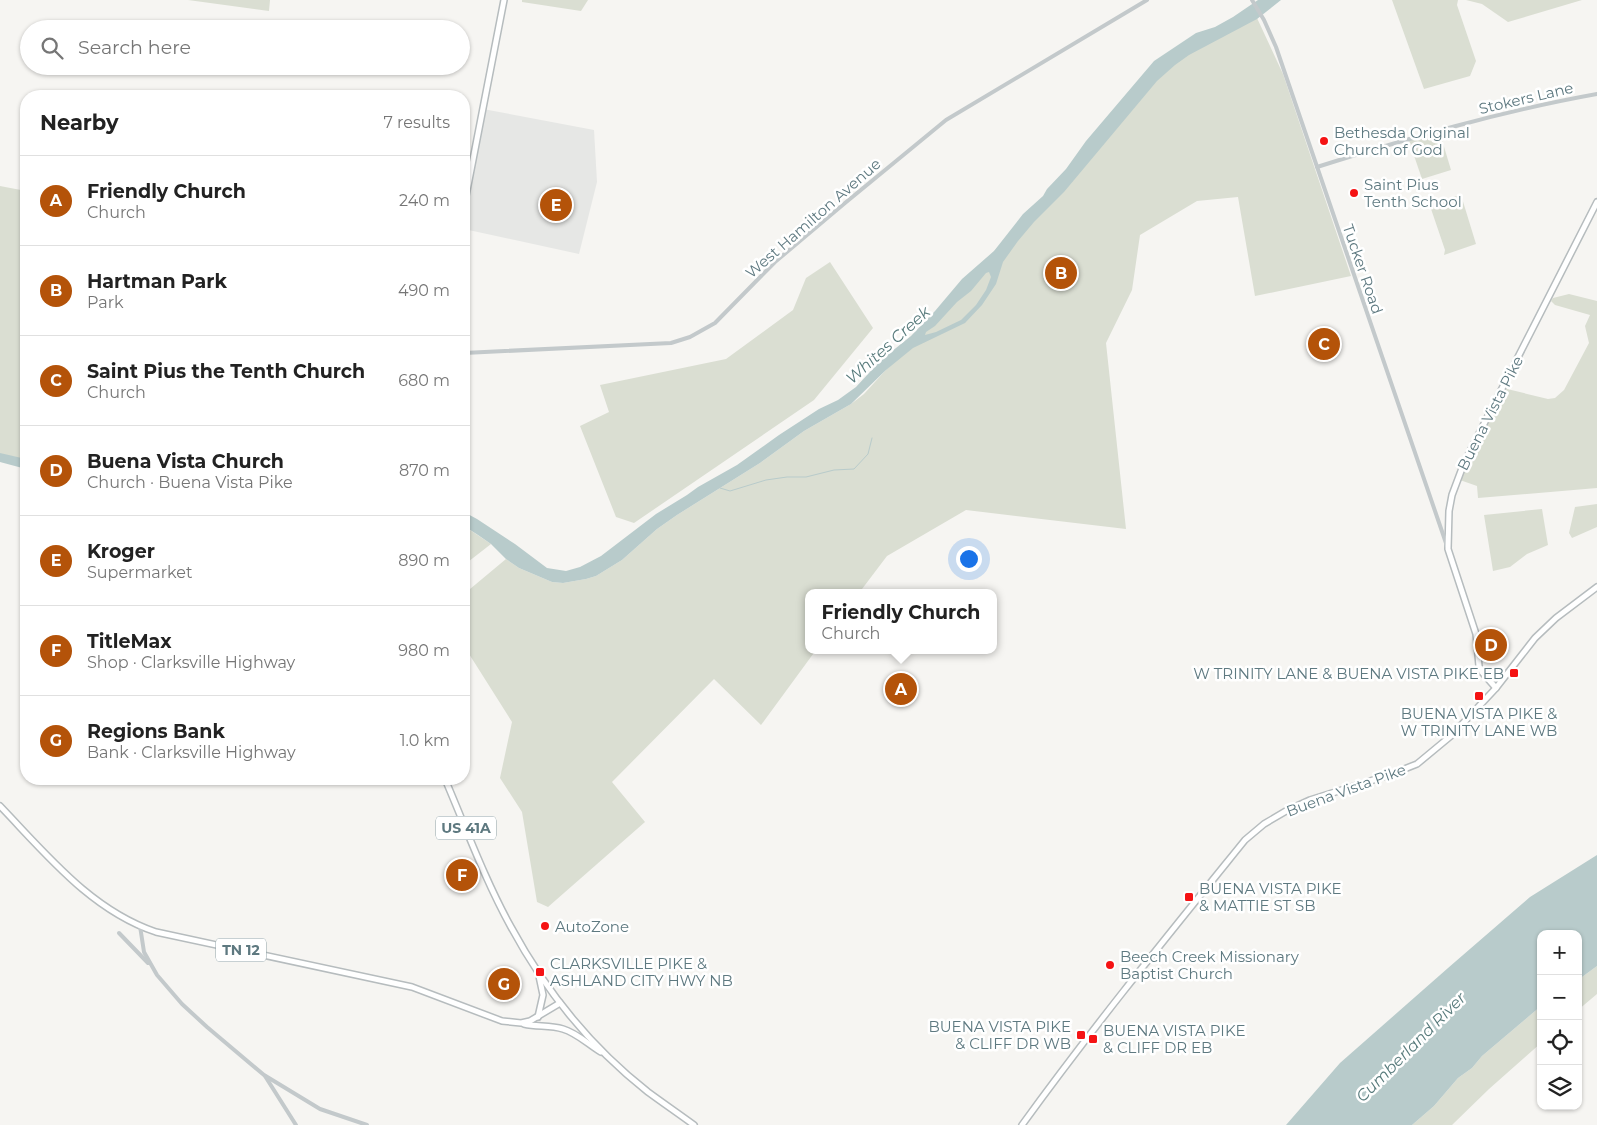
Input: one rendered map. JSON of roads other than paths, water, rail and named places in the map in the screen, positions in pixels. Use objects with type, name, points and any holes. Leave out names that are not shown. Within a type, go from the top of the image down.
[{"type":"main road","points":[[470,175],[504,0]]},
{"type":"main road","name":"Buena Vista Pike","points":[[1022,1125],[1138,971],[1245,840],[1264,824],[1310,800],[1417,764],[1452,735],[1496,688],[1479,666],[1476,634],[1448,548],[1447,525],[1452,495],[1461,471],[1597,202]]},
{"type":"main road","points":[[1496,688],[1535,638],[1556,618],[1597,588]]},
{"type":"main road","name":"US 41A","points":[[448,785],[498,902],[539,973],[560,1003],[585,1033],[611,1059],[648,1092],[694,1125]]},
{"type":"main road","name":"TN 12","points":[[0,806],[71,880],[90,896],[112,911],[156,932],[412,987],[502,1021],[521,1023],[538,1017],[560,1003]]},
{"type":"main road","points":[[538,1017],[543,995],[539,973]]},
{"type":"main road","points":[[521,1023],[564,1029],[611,1059]]},
{"type":"street","name":"West Hamilton Avenue","points":[[470,353],[672,343],[690,337],[715,323],[775,262],[946,120],[1147,0]]},
{"type":"street","name":"Tucker Road","points":[[1252,0],[1264,20],[1276,47],[1448,548]]},
{"type":"street","name":"Stokers Lane","points":[[1317,167],[1408,138],[1535,106],[1597,94]]},
{"type":"street","points":[[140,926],[144,952],[157,975],[182,1004],[264,1075],[296,1125]]},
{"type":"street","points":[[119,933],[152,966]]},
{"type":"street","points":[[264,1075],[320,1109],[366,1125]]},
{"type":"water","points":[[1258,0],[1281,0],[1257,19],[1189,55],[1157,81],[1064,192],[1018,241],[1003,262],[996,284],[982,305],[965,323],[913,348],[886,370],[851,404],[804,431],[760,463],[677,515],[657,529],[622,560],[596,576],[563,583],[552,582],[519,568],[506,559],[491,544],[470,530],[470,515],[515,544],[547,568],[566,571],[580,567],[601,556],[656,514],[737,465],[819,409],[838,400],[856,387],[881,360],[911,336],[962,279],[994,251],[1023,214],[1043,196],[1066,169],[1086,141],[1154,61],[1196,33],[1215,27]],"holes":[[[989,272],[991,277],[986,290],[976,305],[961,320],[925,335]]]},
{"type":"water","points":[[0,453],[20,458],[20,467],[0,462]]},
{"type":"water","name":"Cumberland River","points":[[1597,855],[1597,966],[1582,977],[1582,930],[1537,930],[1537,1009],[1482,1056],[1472,1068],[1458,1078],[1434,1106],[1412,1125],[1286,1125],[1340,1063],[1530,897]]},
{"type":"waterway","points":[[720,488],[730,491],[766,480],[806,477],[834,470],[854,469],[868,454],[872,438]]},
{"type":"place","name":"Bethesda Original Church of God","points":[[1324,141]]},
{"type":"place","name":"Saint Pius Tenth School","points":[[1354,193]]},
{"type":"place","name":"Kroger","points":[[556,205]]},
{"type":"place","name":"Hartman Park","points":[[1061,273]]},
{"type":"place","name":"Saint Pius the Tenth Church","points":[[1324,344]]},
{"type":"place","name":"Buena Vista Church","points":[[1491,645]]},
{"type":"place","name":"W TRINITY LANE & BUENA VISTA PIKE EB","points":[[1514,673]]},
{"type":"place","name":"Friendly Church","points":[[901,689]]},
{"type":"place","name":"BUENA VISTA PIKE & W TRINITY LANE WB","points":[[1479,696]]},
{"type":"place","name":"TitleMax","points":[[462,875]]},
{"type":"place","name":"BUENA VISTA PIKE & MATTIE ST SB","points":[[1189,897]]},
{"type":"place","name":"AutoZone","points":[[545,926]]},
{"type":"place","name":"Beech Creek Missionary Baptist Church","points":[[1110,965]]},
{"type":"place","name":"CLARKSVILLE PIKE & ASHLAND CITY HWY NB","points":[[540,972]]},
{"type":"place","name":"Regions Bank","points":[[504,984]]},
{"type":"place","name":"BUENA VISTA PIKE & CLIFF DR WB","points":[[1081,1035]]},
{"type":"place","name":"BUENA VISTA PIKE & CLIFF DR EB","points":[[1093,1039]]},
{"type":"water label","name":"Whites Creek","points":[[888,345]]}]
